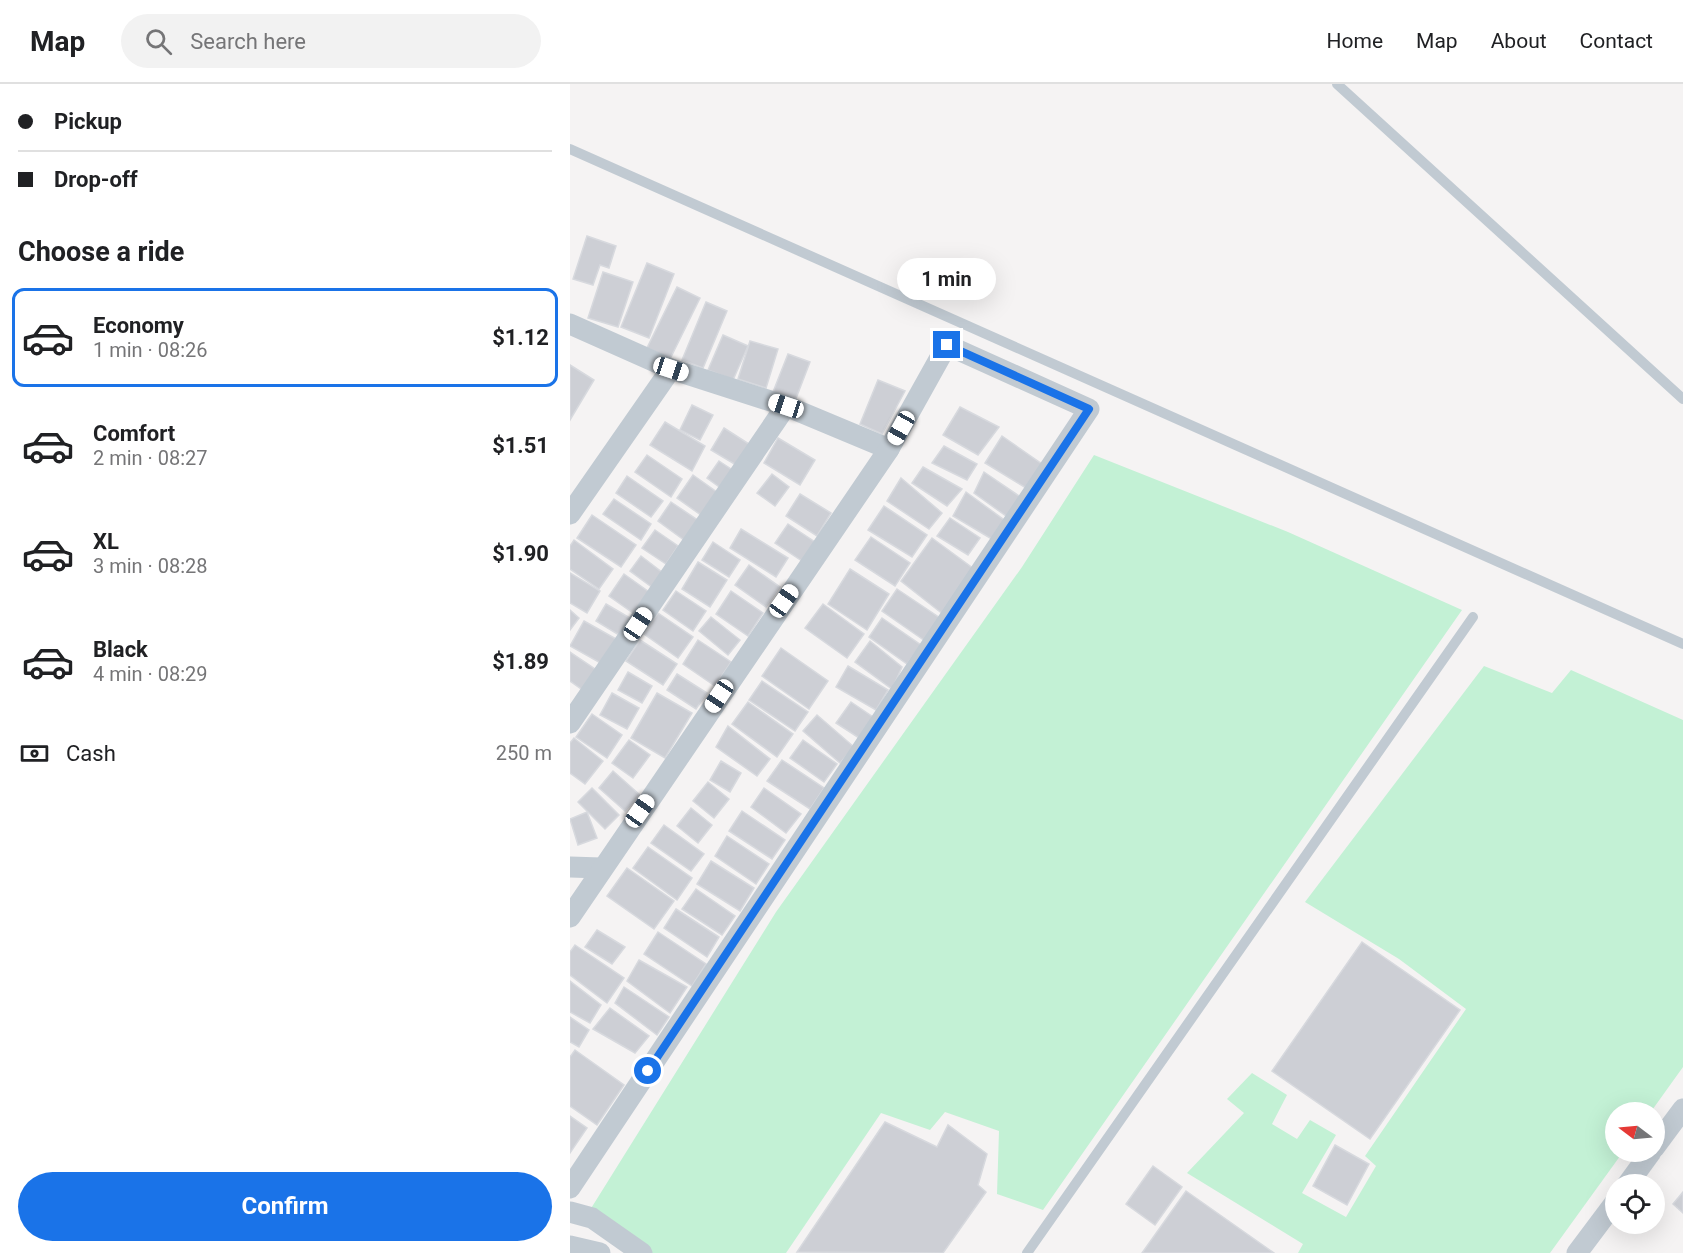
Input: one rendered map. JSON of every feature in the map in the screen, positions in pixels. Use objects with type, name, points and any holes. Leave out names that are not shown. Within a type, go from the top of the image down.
[{"type":"street","points":[[570,324],[671,369],[786,406],[889,449]]},
{"type":"street","points":[[570,917],[601,868],[889,449],[947,345],[1089,409],[570,1188]]},
{"type":"street","points":[[570,514],[671,369]]},
{"type":"street","points":[[570,723],[786,406]]},
{"type":"street","points":[[570,867],[601,868]]},
{"type":"street","points":[[1665,1133],[1683,1109]]},
{"type":"street","points":[[570,1212],[592,1218],[642,1253]]},
{"type":"street","points":[[1577,1253],[1605,1216]]},
{"type":"street","points":[[570,1246],[600,1253]]},
{"type":"lane","points":[[1337,84],[1683,399]]},
{"type":"lane","points":[[570,148],[1683,644]]},
{"type":"lane","points":[[1027,1253],[1473,617]]},
{"type":"green space","points":[[1094,455],[1288,532],[1462,610],[1043,1210],[997,1194],[999,1131],[945,1112],[930,1130],[881,1113],[786,1253],[652,1253],[590,1210],[776,912],[1022,567]]},
{"type":"green space","points":[[1484,666],[1552,693],[1571,670],[1683,720],[1683,1067],[1658,1102],[1605,1102],[1605,1162],[1616,1162],[1550,1253],[1298,1253],[1303,1244],[1187,1173],[1244,1113],[1227,1099],[1252,1073],[1287,1095],[1272,1124],[1297,1139],[1310,1120],[1336,1135],[1302,1193],[1346,1217],[1376,1166],[1365,1156],[1466,1009],[1399,959],[1305,902]]},
{"type":"building","points":[[587,236],[616,246],[609,268],[600,265],[593,285],[573,279]]},
{"type":"building","points":[[647,263],[674,274],[649,338],[621,327]]},
{"type":"building","points":[[603,272],[633,282],[618,327],[588,318]]},
{"type":"building","points":[[677,287],[700,298],[670,359],[647,348]]},
{"type":"building","points":[[706,302],[727,311],[703,368],[682,360]]},
{"type":"building","points":[[723,335],[748,346],[733,380],[708,370]]},
{"type":"building","points":[[750,341],[778,349],[766,388],[738,379]]},
{"type":"building","points":[[788,354],[810,362],[795,401],[773,392]]},
{"type":"building","points":[[570,365],[594,380],[570,420]]},
{"type":"building","points":[[878,380],[905,391],[882,434],[860,424]]},
{"type":"building","points":[[692,405],[713,415],[700,440],[680,430]]},
{"type":"building","points":[[960,407],[999,427],[978,455],[943,435]]},
{"type":"building","points":[[665,422],[705,446],[692,471],[650,445]]},
{"type":"building","points":[[724,428],[749,444],[736,465],[711,450]]},
{"type":"building","points":[[1002,436],[1042,464],[1026,488],[985,463]]},
{"type":"building","points":[[778,438],[815,460],[800,485],[764,463]]},
{"type":"building","points":[[944,446],[977,464],[967,480],[932,463]]},
{"type":"building","points":[[647,455],[682,479],[671,497],[635,472]]},
{"type":"building","points":[[719,461],[734,471],[722,489],[707,478]]},
{"type":"building","points":[[923,467],[962,489],[947,506],[912,483]]},
{"type":"building","points":[[984,472],[1025,500],[1013,521],[974,493]]},
{"type":"building","points":[[772,474],[789,487],[775,506],[757,493]]},
{"type":"building","points":[[693,475],[721,495],[705,518],[677,498]]},
{"type":"building","points":[[627,476],[663,501],[651,517],[616,493]]},
{"type":"building","points":[[901,478],[942,513],[929,529],[887,501]]},
{"type":"building","points":[[966,492],[1007,522],[995,541],[953,516]]},
{"type":"building","points":[[800,494],[831,513],[817,536],[786,516]]},
{"type":"building","points":[[614,499],[651,524],[641,540],[603,514]]},
{"type":"building","points":[[671,502],[702,523],[688,543],[658,521]]},
{"type":"building","points":[[884,506],[927,535],[912,557],[868,530]]},
{"type":"building","points":[[592,515],[636,545],[621,567],[577,538]]},
{"type":"building","points":[[950,518],[980,538],[968,555],[937,536]]},
{"type":"building","points":[[788,524],[815,542],[802,561],[775,543]]},
{"type":"building","points":[[741,529],[788,558],[776,577],[730,548]]},
{"type":"building","points":[[655,530],[678,546],[666,564],[642,548]]},
{"type":"building","points":[[871,537],[910,563],[895,586],[855,560]]},
{"type":"building","points":[[932,538],[974,569],[944,615],[901,581]]},
{"type":"building","points":[[574,540],[613,569],[599,589],[570,569],[570,546]]},
{"type":"building","points":[[713,542],[740,560],[729,577],[702,560]]},
{"type":"building","points":[[641,556],[663,573],[653,588],[630,571]]},
{"type":"building","points":[[698,562],[727,580],[710,607],[682,589]]},
{"type":"building","points":[[749,565],[780,587],[766,607],[735,585]]},
{"type":"building","points":[[850,569],[889,594],[867,630],[828,604]]},
{"type":"building","points":[[570,573],[600,591],[587,613],[570,603]]},
{"type":"building","points":[[624,574],[649,592],[633,613],[609,596]]},
{"type":"building","points":[[897,589],[943,620],[928,643],[882,611]]},
{"type":"building","points":[[676,591],[706,611],[693,631],[663,610]]},
{"type":"building","points":[[731,591],[763,613],[748,636],[716,614]]},
{"type":"building","points":[[606,604],[630,618],[619,635],[596,621]]},
{"type":"building","points":[[823,604],[864,634],[847,658],[805,628]]},
{"type":"building","points":[[570,610],[579,618],[570,630]]},
{"type":"building","points":[[658,613],[693,637],[678,658],[644,634]]},
{"type":"building","points":[[711,617],[740,640],[728,655],[699,631]]},
{"type":"building","points":[[882,618],[921,645],[907,664],[869,637]]},
{"type":"building","points":[[584,621],[618,640],[604,665],[570,646]]},
{"type":"building","points":[[640,640],[677,664],[663,685],[626,661]]},
{"type":"building","points":[[698,640],[731,662],[715,686],[683,664]]},
{"type":"building","points":[[870,641],[902,667],[892,689],[855,662]]},
{"type":"building","points":[[781,648],[828,681],[809,709],[762,676]]},
{"type":"building","points":[[570,652],[598,671],[584,691],[570,681]]},
{"type":"building","points":[[848,666],[888,690],[876,710],[836,687]]},
{"type":"building","points":[[628,672],[652,686],[642,703],[618,690]]},
{"type":"building","points":[[677,674],[707,693],[696,709],[667,690]]},
{"type":"building","points":[[762,681],[808,712],[795,731],[749,700]]},
{"type":"building","points":[[612,693],[639,708],[627,729],[600,715]]},
{"type":"building","points":[[657,693],[692,713],[665,758],[631,738]]},
{"type":"building","points":[[748,702],[793,734],[777,757],[732,724]]},
{"type":"building","points":[[851,702],[873,717],[859,738],[836,723]]},
{"type":"building","points":[[592,714],[622,735],[607,758],[576,737]]},
{"type":"building","points":[[817,715],[854,747],[840,763],[803,731]]},
{"type":"building","points":[[728,726],[770,759],[757,776],[716,747]]},
{"type":"building","points":[[574,738],[603,761],[585,784],[570,773],[570,743]]},
{"type":"building","points":[[629,740],[650,755],[633,778],[612,763]]},
{"type":"building","points":[[803,740],[837,764],[824,782],[790,758]]},
{"type":"building","points":[[782,760],[824,788],[810,809],[767,781]]},
{"type":"building","points":[[721,761],[741,773],[730,792],[710,780]]},
{"type":"building","points":[[613,771],[640,795],[625,811],[599,788]]},
{"type":"building","points":[[708,782],[729,799],[714,818],[693,801]]},
{"type":"building","points":[[592,788],[619,815],[605,829],[578,802]]},
{"type":"building","points":[[764,788],[801,814],[786,833],[751,807]]},
{"type":"building","points":[[691,808],[712,825],[698,843],[677,826]]},
{"type":"building","points":[[742,811],[785,840],[772,859],[729,831]]},
{"type":"building","points":[[587,812],[597,838],[578,845],[570,819]]},
{"type":"building","points":[[664,825],[704,854],[691,871],[651,843]]},
{"type":"building","points":[[727,836],[769,864],[756,884],[715,856]]},
{"type":"building","points":[[648,847],[692,878],[677,900],[633,868]]},
{"type":"building","points":[[711,861],[754,888],[740,911],[697,884]]},
{"type":"building","points":[[627,868],[674,901],[654,929],[607,896]]},
{"type":"building","points":[[696,889],[735,916],[722,935],[682,909]]},
{"type":"building","points":[[676,909],[719,937],[707,957],[664,928]]},
{"type":"building","points":[[597,930],[625,947],[612,964],[585,947]]},
{"type":"building","points":[[658,932],[706,964],[692,986],[644,954]]},
{"type":"building","points":[[1362,942],[1460,1010],[1370,1139],[1272,1071]]},
{"type":"building","points":[[575,945],[624,978],[607,1003],[570,975],[570,952]]},
{"type":"building","points":[[639,960],[687,987],[670,1013],[627,981]]},
{"type":"building","points":[[570,981],[601,1005],[590,1023],[570,1012]]},
{"type":"building","points":[[624,987],[669,1017],[657,1035],[615,1003]]},
{"type":"building","points":[[610,1008],[649,1036],[635,1053],[593,1029]]},
{"type":"building","points":[[570,1017],[589,1030],[579,1047],[570,1042]]},
{"type":"building","points":[[575,1050],[624,1085],[597,1125],[570,1106],[570,1057]]},
{"type":"building","points":[[570,1116],[587,1128],[570,1153]]},
{"type":"building","points":[[885,1122],[937,1147],[948,1125],[987,1154],[978,1185],[986,1192],[943,1253],[797,1252]]},
{"type":"building","points":[[1335,1145],[1369,1164],[1347,1205],[1313,1186]]},
{"type":"building","points":[[1153,1166],[1182,1187],[1155,1225],[1126,1204]]},
{"type":"building","points":[[1186,1191],[1274,1253],[1142,1253]]},
{"type":"building","points":[[1683,1192],[1683,1213],[1673,1204]]},
{"type":"route","points":[[648,1071],[1089,409],[947,345]]}]
